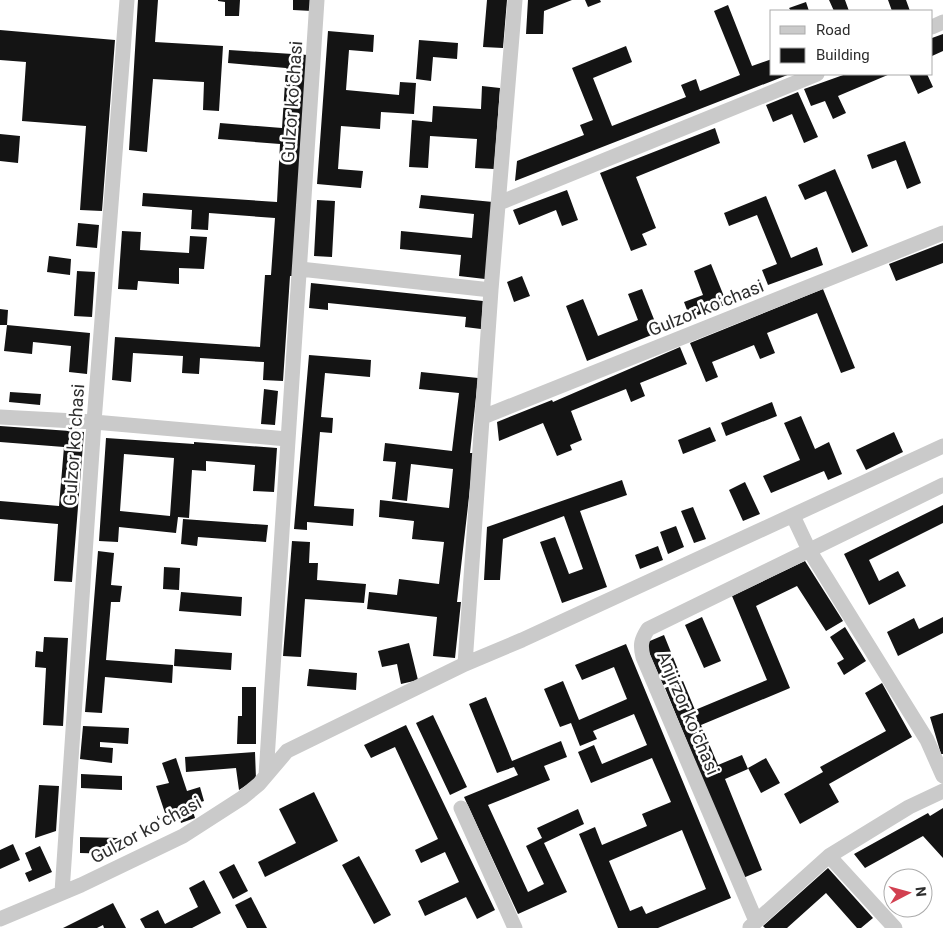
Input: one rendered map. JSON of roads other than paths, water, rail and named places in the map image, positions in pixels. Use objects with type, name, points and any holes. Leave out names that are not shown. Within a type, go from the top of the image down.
[{"type":"street","name":"Gulzor koʻchasi","points":[[62,892],[94,422],[127,0]]},
{"type":"street","name":"Gulzor koʻchasi","points":[[266,775],[317,0]]},
{"type":"street","points":[[465,664],[491,290],[515,0]]},
{"type":"street","points":[[498,204],[814,75]]},
{"type":"street","name":"Gulzor koʻchasi","points":[[483,417],[943,233]]},
{"type":"street","points":[[300,269],[491,290]]},
{"type":"street","points":[[0,417],[94,422],[287,439]]},
{"type":"street","name":"Gulzor koʻchasi","points":[[0,919],[82,885],[183,836],[242,798],[259,784],[287,751],[465,664],[522,640],[943,446]]},
{"type":"street","name":"Anjirzor koʻchasi","points":[[943,485],[648,629],[642,638],[640,647],[753,924],[829,856],[909,807],[943,791]]},
{"type":"street","points":[[793,516],[809,550],[927,740],[943,776]]},
{"type":"street","points":[[460,808],[515,928]]},
{"type":"street","points":[[829,856],[895,928]]}]
